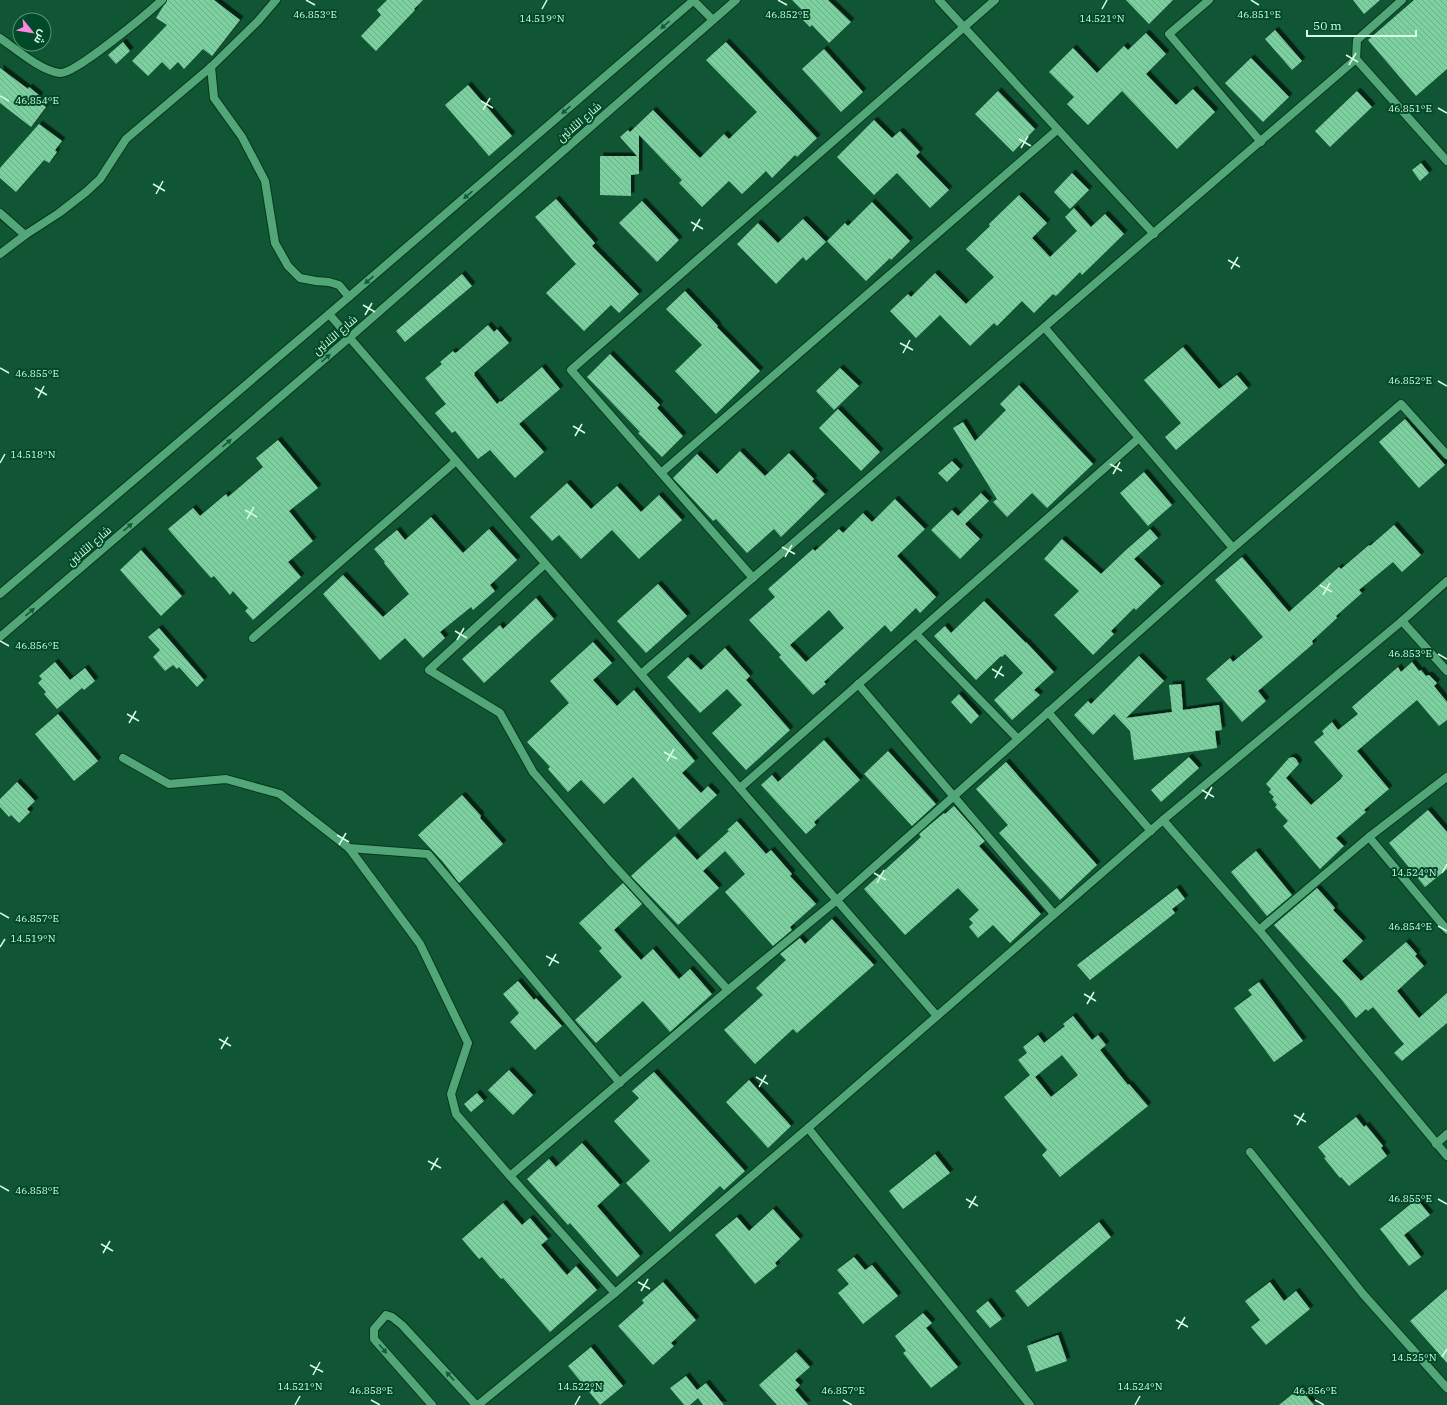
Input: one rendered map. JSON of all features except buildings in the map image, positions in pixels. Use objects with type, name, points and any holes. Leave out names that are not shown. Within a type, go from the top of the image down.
[{"type":"street","points":[[0,38],[48,70],[62,74],[76,67],[145,16],[162,0]]},
{"type":"street","points":[[0,254],[59,213],[86,192],[100,179],[126,139],[211,67],[258,21],[276,0]]},
{"type":"street","points":[[694,0],[713,20]]},
{"type":"street","name":"شارع الثلاثين","points":[[0,594],[349,297],[694,0]]},
{"type":"street","name":"شارع الثلاثين","points":[[0,637],[349,338],[736,0]]},
{"type":"street","points":[[938,0],[1154,234]]},
{"type":"street","points":[[753,578],[571,370],[995,0]]},
{"type":"street","points":[[1209,0],[1169,34],[1261,142]]},
{"type":"street","points":[[1402,0],[1357,40],[1356,59],[1447,161]]},
{"type":"street","points":[[641,674],[1356,59]]},
{"type":"street","points":[[211,67],[214,98],[242,137],[265,181],[275,243],[288,266],[300,278],[339,285],[349,297]]},
{"type":"street","points":[[661,473],[1057,130]]},
{"type":"street","points":[[0,213],[26,235]]},
{"type":"street","points":[[328,314],[937,1016]]},
{"type":"street","points":[[1045,328],[1233,548]]},
{"type":"street","points":[[510,1176],[728,990],[837,900],[1233,548],[1402,404],[1447,455]]},
{"type":"street","points":[[740,788],[1139,438]]},
{"type":"street","points":[[253,638],[456,461]]},
{"type":"street","points":[[545,564],[429,670],[500,713],[533,772],[610,861],[728,990]]},
{"type":"street","points":[[432,1405],[374,1339],[374,1329],[386,1315],[392,1317],[402,1326],[477,1405],[615,1293],[808,1128],[1163,820],[1402,621],[1447,581]]},
{"type":"street","points":[[1402,621],[1447,671]]},
{"type":"street","points":[[916,634],[1018,739]]},
{"type":"street","points":[[858,684],[1054,914]]},
{"type":"street","points":[[1048,712],[1151,831]]},
{"type":"street","points":[[123,758],[169,784],[226,779],[280,794],[348,848],[420,944],[468,1043],[451,1094],[456,1114],[615,1293]]},
{"type":"street","points":[[1259,930],[1369,837],[1447,777]]},
{"type":"street","points":[[1163,820],[1259,930],[1447,1156]]},
{"type":"street","points":[[1369,837],[1447,930]]},
{"type":"street","points":[[348,848],[428,854],[620,1082]]},
{"type":"street","points":[[808,1128],[1030,1405]]},
{"type":"street","points":[[1436,1144],[1447,1134]]},
{"type":"street","points":[[1250,1152],[1363,1294],[1447,1388]]}]
